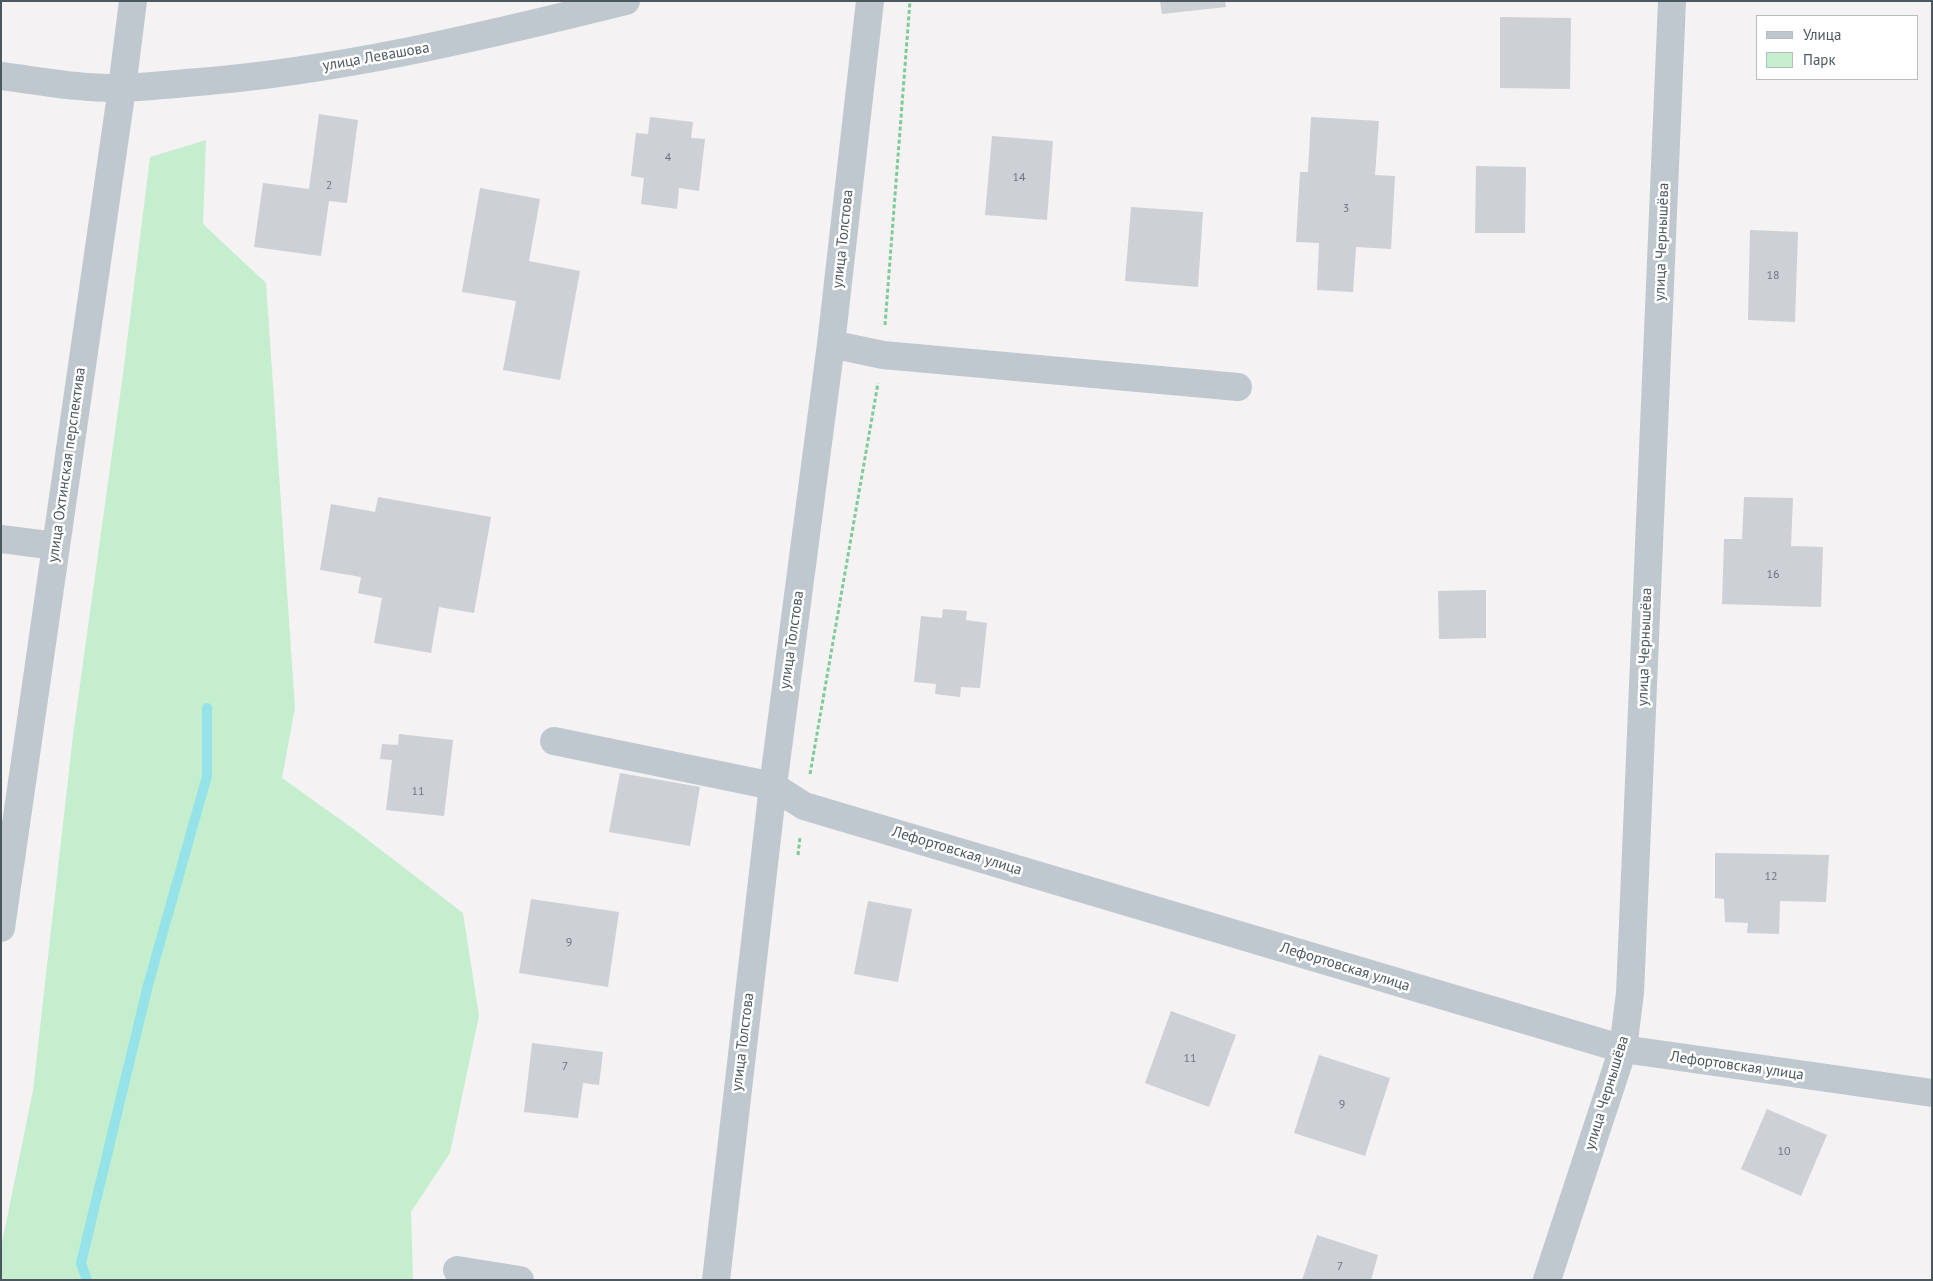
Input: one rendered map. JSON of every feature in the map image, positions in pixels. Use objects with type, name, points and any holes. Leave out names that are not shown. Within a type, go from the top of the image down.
[{"type":"street","name":"улица Охтинская перспектива","points":[[1,928],[133,1]]},
{"type":"street","name":"улица Левашова","points":[[1,76],[86,86],[122,88],[249,78],[370,60],[489,35],[626,1]]},
{"type":"street","name":"улица Толстова","points":[[716,1280],[773,786],[832,344],[870,1]]},
{"type":"street","name":"улица Чернышёва","points":[[1547,1280],[1623,1049],[1630,993],[1672,1]]},
{"type":"street","points":[[832,344],[883,355],[1238,387]]},
{"type":"street","points":[[1,539],[56,546]]},
{"type":"street","points":[[554,741],[773,786]]},
{"type":"street","name":"Лефортовская улица","points":[[773,786],[804,806],[1623,1049],[1932,1093]]},
{"type":"street","points":[[457,1270],[520,1280]]},
{"type":"path","points":[[798,855],[804,806],[883,355],[910,1]]},
{"type":"green space","points":[[206,140],[203,224],[266,283],[295,708],[282,778],[355,830],[463,913],[479,1016],[450,1153],[411,1212],[413,1280],[92,1280],[81,1264],[81,1280],[1,1280],[1,1248],[33,1090],[73,735],[123,374],[150,157]]},
{"type":"building","points":[[1160,1],[1225,1],[1226,7],[1162,14]]},
{"type":"building","points":[[1500,17],[1571,18],[1570,89],[1500,88]]},
{"type":"building","points":[[319,114],[358,120],[347,203],[329,201],[321,256],[254,247],[263,183],[309,189]]},
{"type":"building","points":[[650,117],[693,122],[691,138],[705,139],[699,191],[679,188],[677,209],[641,204],[644,178],[631,176],[636,133],[648,134]]},
{"type":"building","points":[[1311,117],[1379,121],[1375,175],[1395,176],[1391,249],[1356,247],[1353,292],[1317,290],[1319,243],[1296,242],[1300,172],[1308,172]]},
{"type":"building","points":[[992,136],[1053,141],[1047,220],[985,215]]},
{"type":"building","points":[[1476,166],[1526,167],[1525,233],[1475,233]]},
{"type":"building","points":[[480,188],[540,199],[529,261],[580,271],[560,380],[503,370],[516,301],[462,292]]},
{"type":"building","points":[[1131,207],[1203,212],[1198,287],[1125,281]]},
{"type":"building","points":[[1750,230],[1798,232],[1795,322],[1748,320]]},
{"type":"building","points":[[378,497],[491,517],[474,613],[439,607],[431,653],[374,643],[382,598],[358,593],[361,577],[320,570],[331,504],[375,512]]},
{"type":"building","points":[[1744,497],[1793,498],[1791,546],[1823,547],[1821,607],[1722,604],[1724,539],[1742,539]]},
{"type":"building","points":[[1486,590],[1486,638],[1439,639],[1438,591]]},
{"type":"building","points":[[943,609],[967,611],[966,620],[987,623],[980,688],[961,687],[960,697],[935,694],[936,684],[914,682],[921,616],[942,618]]},
{"type":"building","points":[[399,734],[453,740],[444,816],[386,810],[392,760],[380,759],[382,744],[398,745]]},
{"type":"building","points":[[620,773],[700,787],[690,846],[609,832]]},
{"type":"building","points":[[1715,853],[1829,855],[1826,902],[1780,901],[1779,934],[1747,933],[1748,923],[1725,922],[1724,899],[1715,898]]},
{"type":"building","points":[[531,899],[619,912],[608,987],[519,973]]},
{"type":"building","points":[[868,901],[912,909],[898,982],[854,974]]},
{"type":"building","points":[[1171,1011],[1236,1035],[1209,1107],[1145,1083]]},
{"type":"building","points":[[532,1043],[603,1052],[599,1085],[583,1083],[578,1118],[524,1112]]},
{"type":"building","points":[[1319,1055],[1390,1078],[1365,1156],[1294,1133]]},
{"type":"building","points":[[1767,1109],[1827,1135],[1801,1196],[1741,1169]]},
{"type":"building","points":[[1317,1235],[1378,1255],[1371,1280],[1302,1280]]},
{"type":"waterway","points":[[87,1280],[81,1263],[148,985],[207,776],[207,708]]}]
